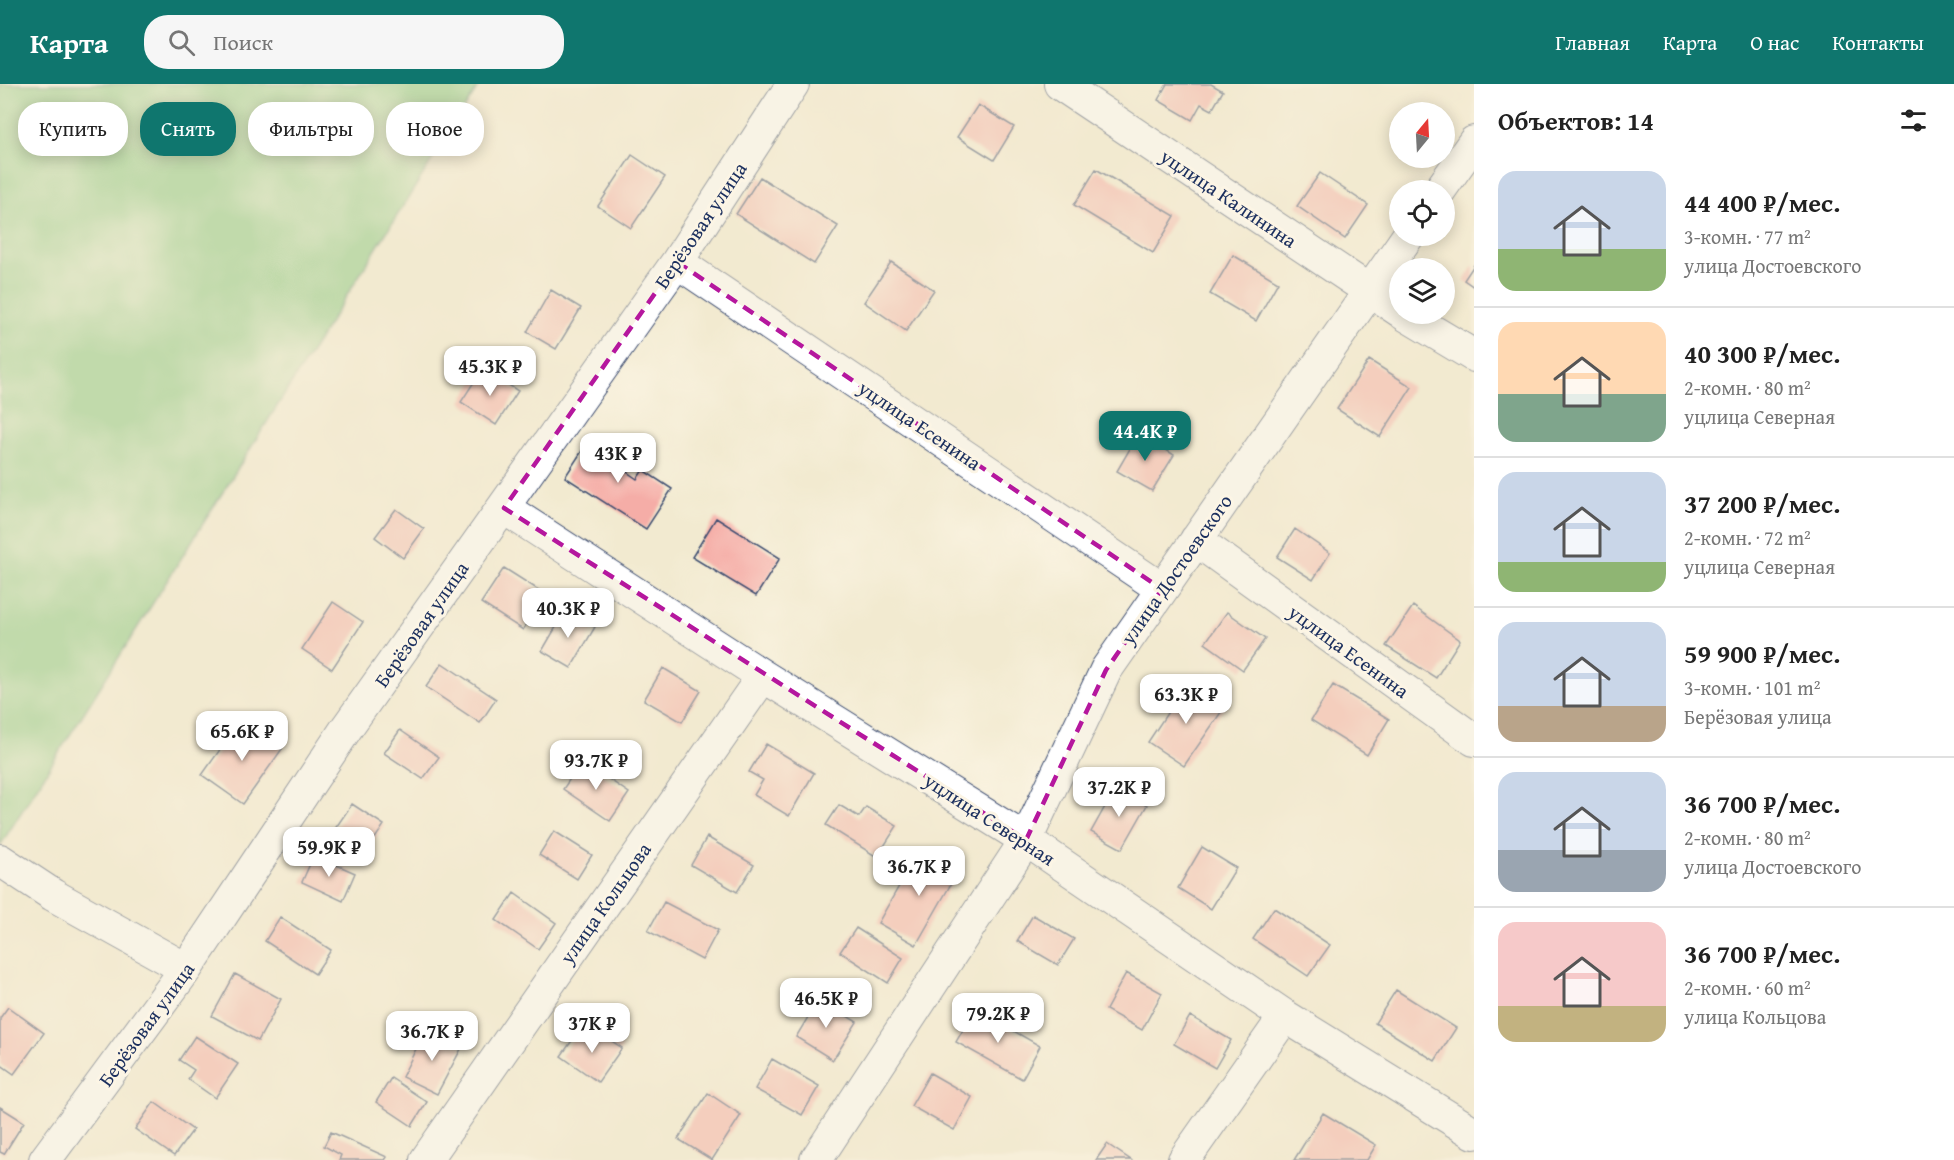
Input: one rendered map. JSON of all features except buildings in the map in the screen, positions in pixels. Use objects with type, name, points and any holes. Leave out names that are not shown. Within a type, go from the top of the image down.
[{"type":"street","name":"Берёзовая улица","points":[[45,1160],[186,969],[348,726],[677,262],[793,84]]},
{"type":"street","name":"уцлица Калинина","points":[[1060,84],[1389,304]]},
{"type":"street","points":[[1447,180],[1474,142]]},
{"type":"street","name":"улица Достоевского","points":[[816,1160],[1026,840],[1106,670],[1401,246]]},
{"type":"street","name":"уцлица Есенина","points":[[677,262],[1162,589]]},
{"type":"street","points":[[1421,324],[1474,356]]},
{"type":"street","name":"уцлица Северная","points":[[504,508],[764,676],[1026,840],[1285,1016],[1474,1133]]},
{"type":"street","name":"уцлица Есенина","points":[[1196,540],[1474,740]]},
{"type":"street","name":"улица Кольцова","points":[[426,1160],[764,676]]},
{"type":"street","points":[[0,860],[53,895],[186,969]]},
{"type":"street","points":[[1184,1160],[1285,1016]]},
{"type":"highlighted area","points":[[677,262],[1162,589],[1106,670],[1026,840],[504,508]]},
{"type":"green space","points":[[0,84],[480,84],[469,102],[386,102],[386,156],[435,156],[0,846]]}]
